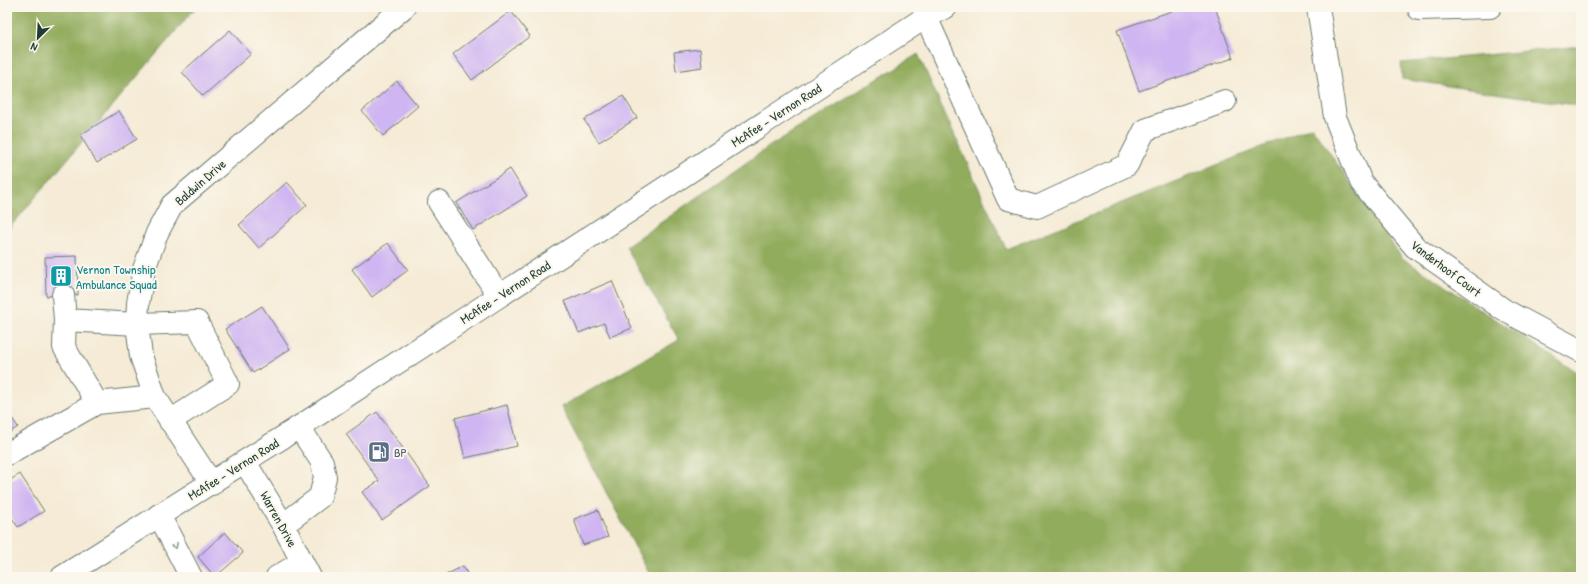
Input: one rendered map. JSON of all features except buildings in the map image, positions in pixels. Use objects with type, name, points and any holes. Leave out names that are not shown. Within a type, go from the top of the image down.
[{"type":"street","name":"Baldwin Drive","points":[[212,484],[155,397],[141,356],[137,324],[138,303],[144,269],[157,233],[172,206],[404,7]]},
{"type":"street","name":"McAfee - Vernon Road","points":[[62,577],[212,484],[926,17],[946,7]]},
{"type":"street","name":"Vanderhoof Court","points":[[1318,7],[1335,116],[1361,182],[1415,247],[1504,310],[1581,351]]},
{"type":"street","points":[[1419,7],[1419,9],[1490,7]]},
{"type":"street","points":[[926,17],[1008,199],[1037,208],[1127,165],[1145,130],[1225,101]]},
{"type":"street","points":[[439,202],[499,296]]},
{"type":"street","points":[[64,295],[64,347],[97,403]]},
{"type":"street","points":[[65,320],[137,324],[197,322],[228,384],[170,421]]},
{"type":"street","points":[[7,454],[97,403],[155,397]]},
{"type":"street","points":[[283,525],[320,498],[326,477],[322,462],[299,427]]},
{"type":"street","name":"Warren Drive","points":[[246,462],[283,525],[306,569]]},
{"type":"street","points":[[160,515],[191,577]]},
{"type":"street","points":[[277,577],[306,569]]},
{"type":"green space","points":[[7,7],[196,7],[7,231]]},
{"type":"green space","points":[[1581,46],[1581,106],[1402,79],[1401,63]]},
{"type":"green space","points":[[918,54],[1006,249],[1312,127],[1402,258],[1581,375],[1581,577],[645,577],[650,575],[561,407],[679,340],[626,247],[770,146]]},
{"type":"place","name":"Vernon Township Ambulance Squad","points":[[61,276]]},
{"type":"place","name":"BP","points":[[379,452]]}]
